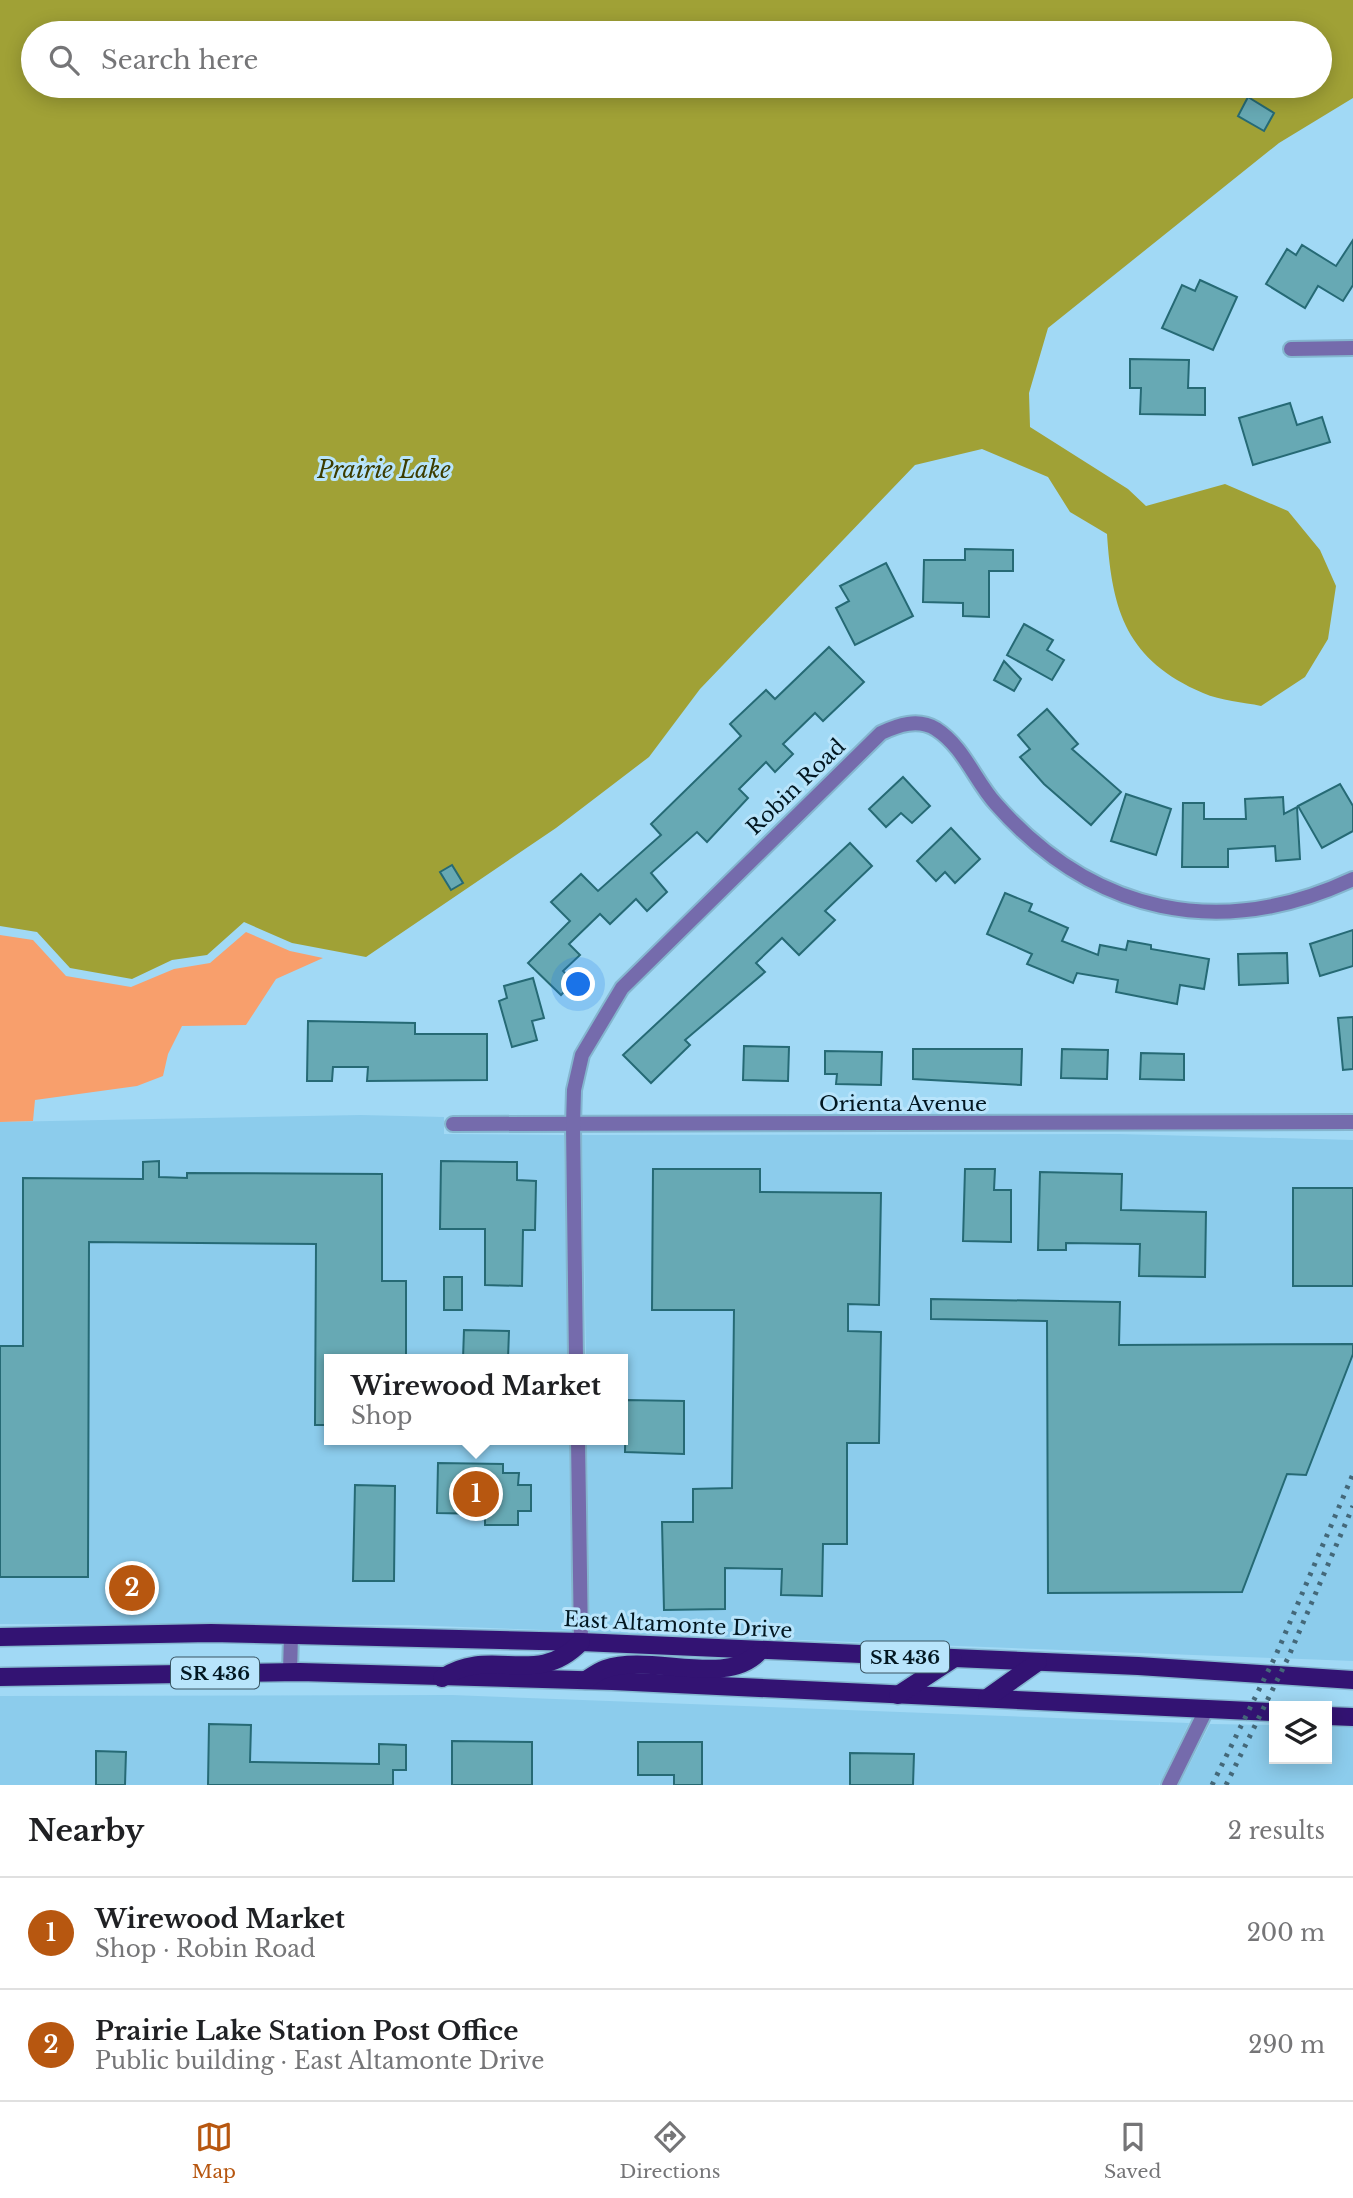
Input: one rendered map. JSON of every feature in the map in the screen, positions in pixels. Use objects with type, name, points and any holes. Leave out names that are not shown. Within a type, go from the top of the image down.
[{"type":"main road","name":"East Altamonte Drive","points":[[0,1637],[211,1633],[581,1642],[759,1652],[1038,1661],[1353,1680]]},
{"type":"main road","points":[[442,1678],[460,1667],[549,1663],[571,1653],[581,1642]]},
{"type":"main road","points":[[586,1680],[605,1669],[628,1665],[730,1669],[749,1663],[759,1652]]},
{"type":"main road","points":[[898,1695],[953,1659]]},
{"type":"main road","points":[[987,1698],[1038,1661]]},
{"type":"main road","name":"SR 436","points":[[0,1677],[290,1672],[586,1680],[1269,1712]]},
{"type":"main road","points":[[1332,1716],[1353,1717]]},
{"type":"street","points":[[1291,349],[1353,348]]},
{"type":"street","name":"Robin Road","points":[[576,1354],[573,1125],[574,1090],[582,1055],[622,988],[881,733],[900,724],[916,723],[935,728],[954,744],[995,803],[1037,846],[1083,878],[1138,901],[1199,913],[1253,912],[1317,896],[1353,879]]},
{"type":"street","name":"Orienta Avenue","points":[[453,1124],[1353,1122]]},
{"type":"street","points":[[578,1445],[581,1642]]},
{"type":"street","points":[[290,1672],[291,1635]]},
{"type":"street","points":[[1169,1785],[1207,1709]]},
{"type":"shaded area","points":[[246,932],[290,951],[323,958],[276,979],[246,1025],[182,1026],[168,1054],[163,1076],[137,1086],[35,1100],[33,1121],[0,1122],[0,935],[33,940],[66,976],[131,987],[174,969],[210,963]]},
{"type":"shaded area","points":[[361,1115],[444,1117],[444,1134],[564,1135],[568,1354],[324,1354],[324,1445],[569,1445],[572,1631],[409,1625],[0,1624],[0,1122]]},
{"type":"shaded area","points":[[1119,1134],[1353,1140],[1353,1661],[590,1632],[587,1445],[628,1445],[628,1354],[586,1354],[582,1135]]},
{"type":"shaded area","points":[[452,1695],[1189,1723],[1159,1785],[0,1785],[0,1696]]},
{"type":"shaded area","points":[[1210,1724],[1269,1725],[1269,1764],[1332,1764],[1332,1726],[1353,1727],[1353,1785],[1179,1785]]},
{"type":"water","name":"Prairie Lake","points":[[0,0],[1353,0],[1353,98],[1279,143],[1048,328],[1029,393],[1030,427],[1128,489],[1146,506],[1225,484],[1288,511],[1320,550],[1336,586],[1328,639],[1305,677],[1261,706],[1210,696],[1177,680],[1141,649],[1128,630],[1113,587],[1107,534],[1070,512],[1048,477],[982,449],[915,465],[700,689],[649,757],[556,828],[366,957],[292,943],[244,922],[207,955],[172,960],[132,979],[70,968],[37,932],[0,926]]},
{"type":"building","points":[[1247,98],[1274,113],[1264,131],[1238,116]]},
{"type":"building","points":[[1353,240],[1353,285],[1343,301],[1318,286],[1305,308],[1266,284],[1287,249],[1296,255],[1302,245],[1336,266]]},
{"type":"building","points":[[1200,280],[1237,297],[1213,350],[1162,328],[1182,285],[1195,291]]},
{"type":"building","points":[[1130,359],[1189,360],[1188,388],[1205,388],[1205,415],[1140,414],[1141,388],[1130,388]]},
{"type":"building","points":[[1290,403],[1297,425],[1322,417],[1330,442],[1253,465],[1239,418]]},
{"type":"building","points":[[965,549],[1013,550],[1013,571],[989,571],[989,617],[963,616],[963,603],[923,602],[924,560],[965,560]]},
{"type":"building","points":[[886,563],[913,616],[855,645],[836,608],[849,601],[840,586]]},
{"type":"building","points":[[1024,624],[1053,640],[1047,650],[1064,660],[1052,680],[1007,655]]},
{"type":"building","points":[[829,647],[864,682],[823,721],[815,713],[783,744],[793,754],[775,772],[766,762],[739,789],[748,798],[707,842],[697,832],[651,873],[667,892],[647,911],[636,899],[610,924],[600,914],[569,944],[580,955],[563,971],[574,982],[561,995],[528,963],[570,921],[551,902],[581,874],[598,891],[661,835],[651,824],[741,736],[730,724],[766,690],[775,699]]},
{"type":"building","points":[[1004,661],[1021,679],[1014,691],[994,680]]},
{"type":"building","points":[[1047,709],[1078,744],[1072,749],[1121,792],[1091,825],[1044,784],[1020,757],[1030,749],[1018,735]]},
{"type":"building","points":[[903,777],[930,806],[912,823],[901,813],[886,827],[869,809]]},
{"type":"building","points":[[1340,784],[1353,806],[1353,831],[1322,848],[1298,806]]},
{"type":"building","points":[[1126,794],[1171,809],[1156,855],[1111,841]]},
{"type":"building","points":[[1283,797],[1284,814],[1297,807],[1300,859],[1276,861],[1275,846],[1228,849],[1228,867],[1182,867],[1183,803],[1204,803],[1204,819],[1246,819],[1245,799]]},
{"type":"building","points":[[951,828],[980,859],[955,883],[945,872],[936,881],[917,861]]},
{"type":"building","points":[[850,843],[872,866],[825,911],[835,920],[799,955],[782,938],[756,963],[765,972],[685,1040],[690,1045],[651,1083],[623,1055]]},
{"type":"building","points":[[452,865],[463,883],[451,890],[440,872]]},
{"type":"building","points":[[1005,893],[1032,904],[1029,911],[1068,928],[1062,941],[1098,955],[1100,945],[1126,950],[1128,941],[1151,945],[1151,949],[1209,959],[1204,989],[1180,985],[1177,1004],[1116,992],[1118,980],[1077,973],[1073,983],[1027,964],[1032,954],[987,934]]},
{"type":"building","points":[[1353,930],[1353,966],[1320,976],[1310,944]]},
{"type":"building","points":[[1287,953],[1288,983],[1239,985],[1238,954]]},
{"type":"building","points":[[533,978],[544,1018],[532,1021],[537,1040],[512,1047],[499,1001],[507,998],[504,986]]},
{"type":"building","points":[[1353,1017],[1353,1069],[1343,1070],[1338,1018]]},
{"type":"building","points":[[308,1021],[415,1023],[415,1034],[487,1034],[487,1080],[367,1081],[368,1067],[333,1067],[332,1081],[307,1081]]},
{"type":"building","points":[[744,1046],[789,1047],[788,1081],[743,1080]]},
{"type":"building","points":[[913,1049],[1022,1049],[1021,1085],[913,1079]]},
{"type":"building","points":[[1062,1049],[1108,1050],[1107,1079],[1061,1078]]},
{"type":"building","points":[[825,1051],[882,1052],[881,1085],[836,1084],[837,1074],[825,1074]]},
{"type":"building","points":[[1141,1053],[1184,1054],[1184,1080],[1140,1079]]},
{"type":"building","points":[[159,1161],[159,1177],[187,1178],[187,1173],[382,1174],[382,1281],[406,1281],[406,1354],[324,1354],[324,1425],[315,1425],[316,1244],[89,1242],[88,1577],[0,1577],[0,1346],[23,1346],[23,1178],[143,1179],[143,1162]]},
{"type":"building","points":[[441,1161],[517,1162],[517,1180],[536,1181],[535,1230],[523,1230],[522,1286],[485,1285],[485,1229],[440,1229]]},
{"type":"building","points":[[653,1169],[760,1169],[760,1192],[881,1193],[879,1305],[848,1304],[848,1331],[881,1332],[879,1443],[847,1443],[847,1544],[823,1544],[822,1596],[781,1595],[782,1569],[725,1568],[725,1609],[664,1610],[662,1522],[693,1522],[693,1489],[732,1488],[734,1310],[652,1310]]},
{"type":"building","points":[[965,1169],[995,1169],[994,1190],[1011,1190],[1011,1242],[963,1241]]},
{"type":"building","points":[[1040,1172],[1122,1174],[1121,1210],[1206,1212],[1205,1277],[1139,1276],[1140,1244],[1066,1243],[1066,1250],[1038,1250]]},
{"type":"building","points":[[1293,1188],[1353,1188],[1353,1286],[1293,1286]]},
{"type":"building","points":[[444,1277],[462,1277],[462,1310],[444,1310]]},
{"type":"building","points":[[931,1299],[1120,1302],[1119,1345],[1353,1344],[1353,1354],[1306,1475],[1287,1474],[1242,1592],[1048,1593],[1047,1321],[931,1319]]},
{"type":"building","points":[[464,1330],[509,1331],[508,1354],[463,1354]]},
{"type":"building","points":[[628,1400],[684,1401],[684,1454],[625,1452],[625,1445],[628,1445]]},
{"type":"building","points":[[438,1463],[503,1464],[503,1473],[519,1473],[518,1485],[531,1485],[531,1511],[518,1511],[518,1525],[485,1525],[485,1514],[437,1513]]},
{"type":"building","points":[[355,1485],[395,1486],[394,1581],[353,1581]]},
{"type":"building","points":[[209,1724],[251,1725],[250,1762],[379,1764],[379,1744],[406,1745],[406,1770],[393,1770],[393,1785],[208,1785]]},
{"type":"building","points":[[452,1741],[532,1742],[532,1785],[452,1785]]},
{"type":"building","points":[[638,1742],[702,1742],[702,1785],[674,1785],[674,1775],[638,1775]]},
{"type":"building","points":[[96,1751],[126,1752],[125,1785],[96,1785]]},
{"type":"building","points":[[850,1753],[914,1754],[913,1785],[850,1785]]},
{"type":"railway","points":[[1212,1785],[1276,1655],[1353,1474]]},
{"type":"railway","points":[[1226,1785],[1288,1658],[1353,1506]]},
{"type":"place","name":"Wirewood Market","points":[[476,1494]]},
{"type":"place","name":"Prairie Lake Station Post Office","points":[[132,1588]]}]
